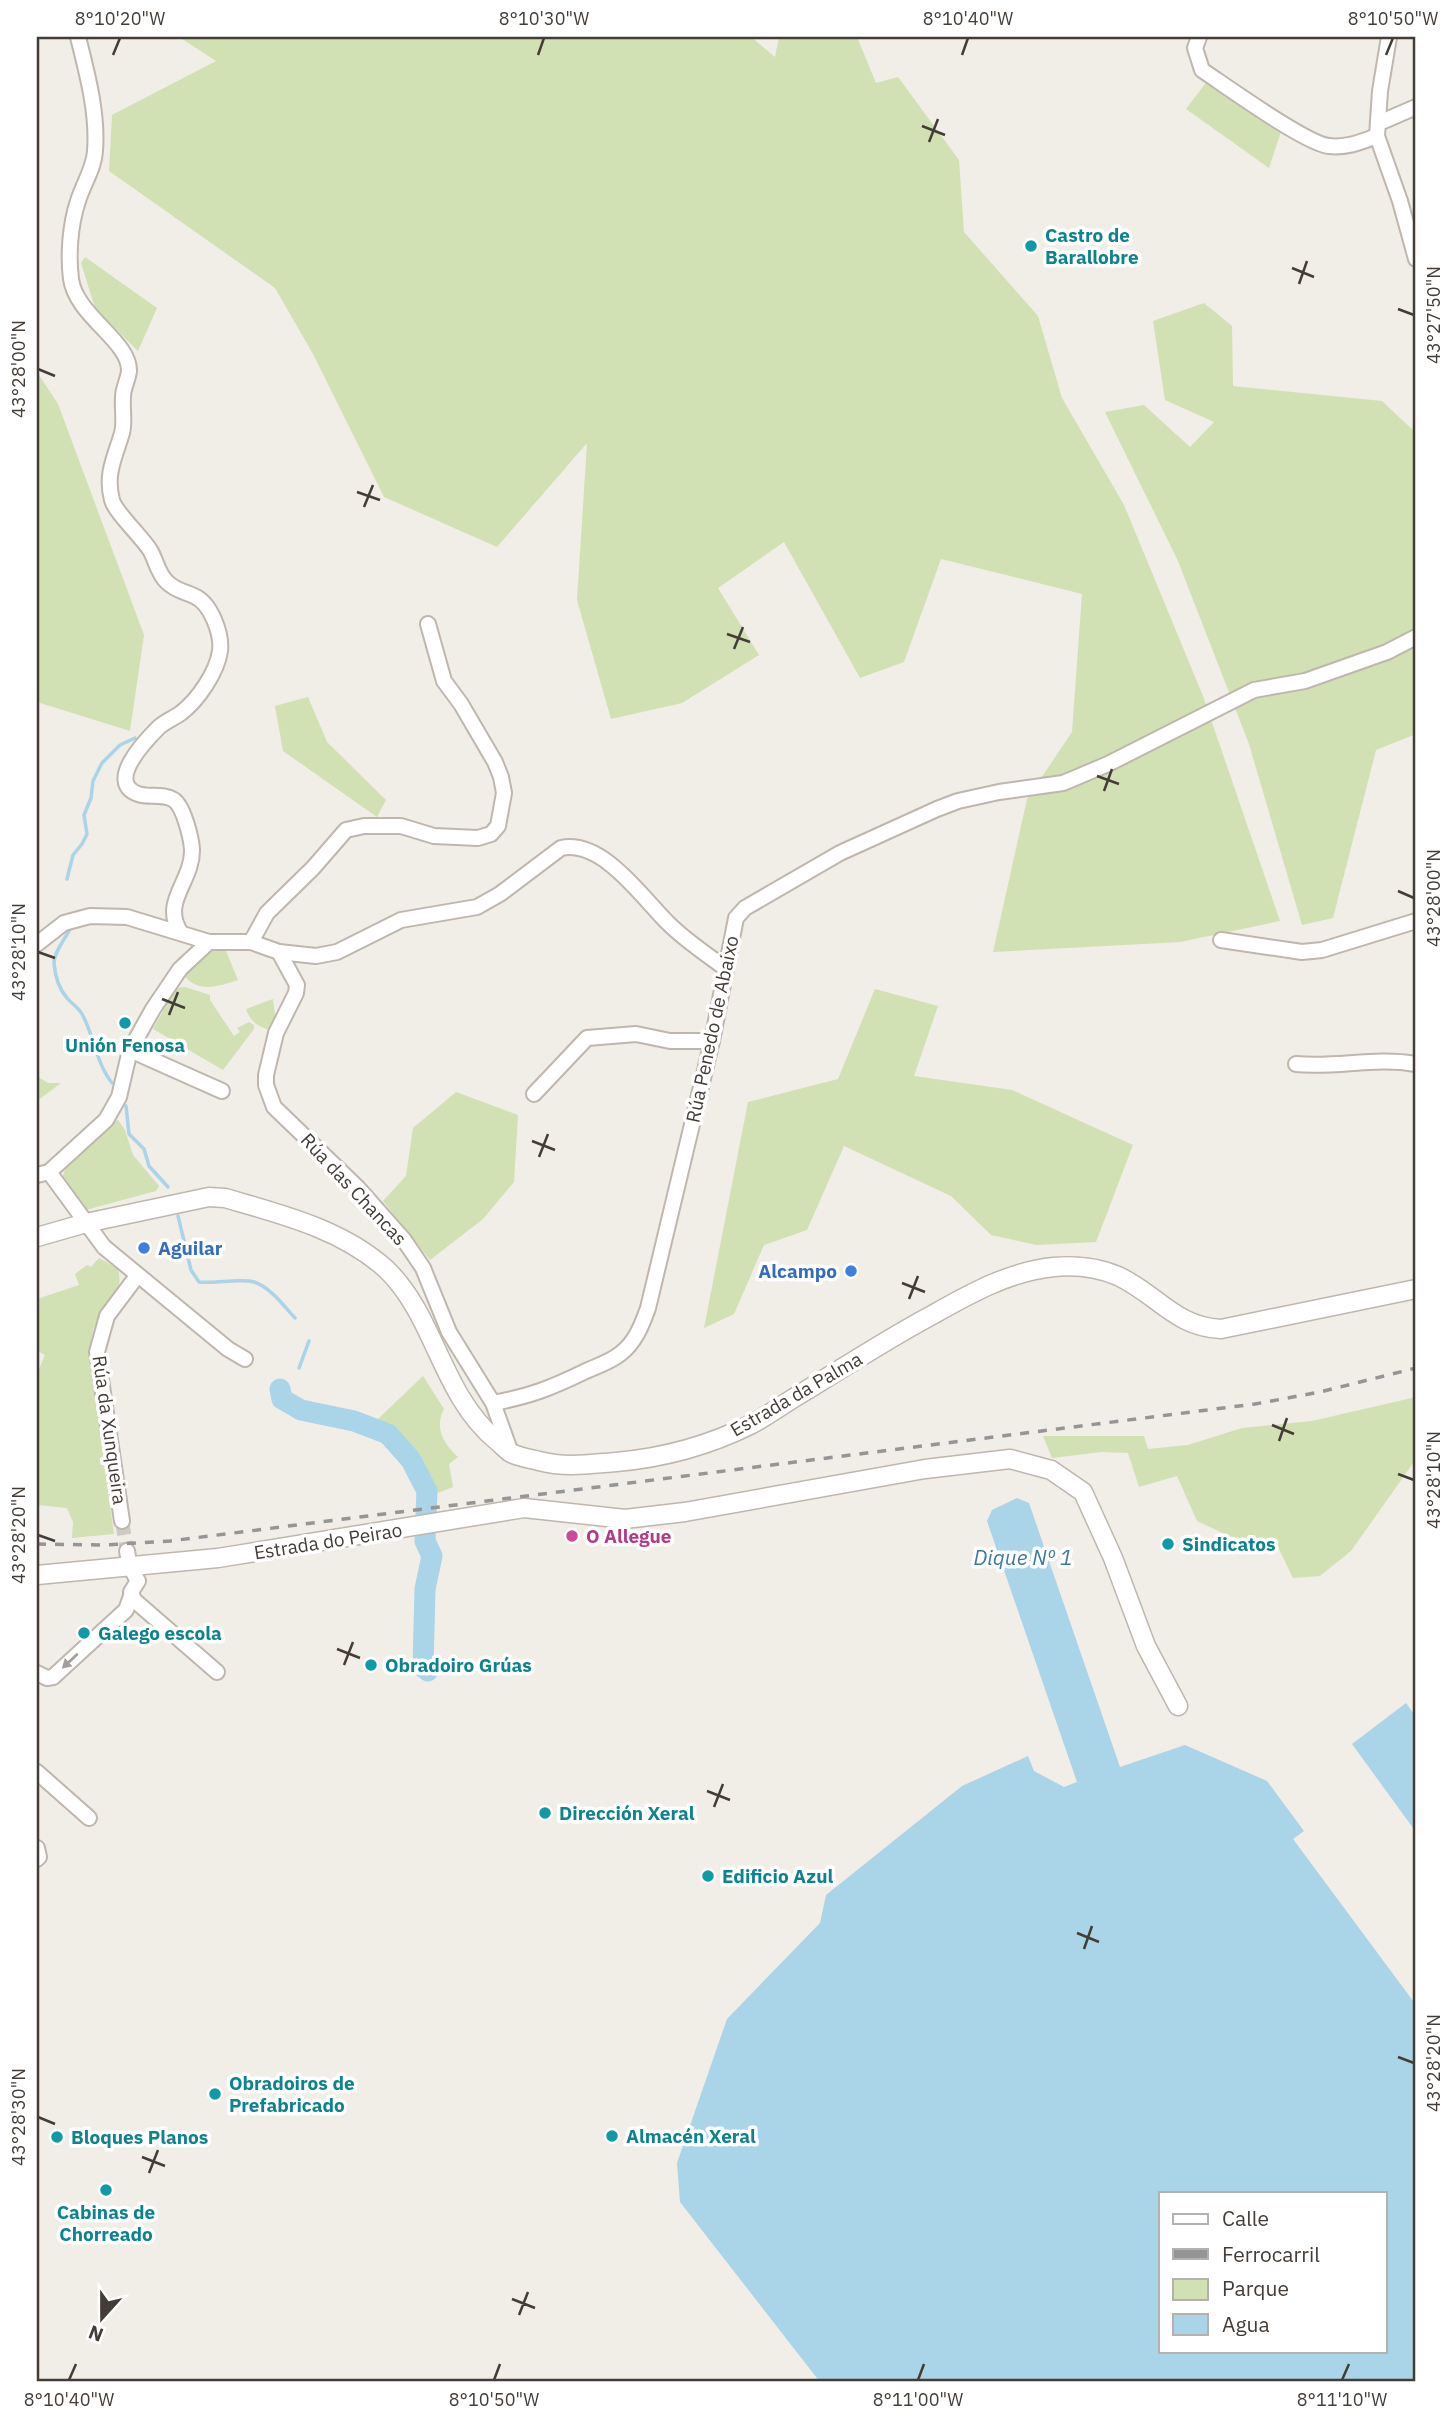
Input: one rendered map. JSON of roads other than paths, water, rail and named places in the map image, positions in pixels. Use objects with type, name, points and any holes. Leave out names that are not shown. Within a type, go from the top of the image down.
[{"type":"street","points":[[78,37],[95,117],[95,153],[77,202],[69,258],[71,282],[86,311],[122,350],[129,370],[123,395],[123,431],[113,457],[108,481],[113,503],[152,552],[164,580],[176,591],[194,596],[209,611],[219,636],[218,661],[191,704],[179,715],[165,722],[145,741],[132,759],[125,777],[129,789],[140,795],[173,799],[186,823],[192,847],[191,866],[173,907],[174,923],[181,933]]},
{"type":"street","points":[[1199,37],[1195,48],[1202,70],[1299,133],[1325,146],[1345,147],[1416,107]]},
{"type":"street","points":[[1389,37],[1380,91],[1378,130],[1416,259]]},
{"type":"street","points":[[251,942],[267,913],[313,868],[346,830],[394,826],[434,836],[478,838],[491,834],[498,826],[504,793],[501,777],[461,704],[444,681],[428,624]]},
{"type":"street","name":"Rúa Penedo de Abaixo","points":[[493,1403],[541,1392],[611,1360],[621,1354],[640,1329],[648,1308],[712,1041],[736,918],[745,908],[840,853],[958,801],[1063,783],[1084,776],[1254,690],[1305,681],[1387,652],[1416,637]]},
{"type":"street","points":[[37,944],[64,923],[90,916],[127,917],[209,942],[251,942],[279,952],[316,956],[337,951],[401,920],[477,907],[517,882],[561,848],[571,846],[598,857],[631,881],[669,925],[725,968]]},
{"type":"street","points":[[1221,940],[1302,952],[1322,950],[1416,921]]},
{"type":"street","points":[[209,942],[180,968],[153,1009],[130,1050],[119,1097],[106,1120],[43,1174],[104,1247],[228,1349],[245,1359]]},
{"type":"street","name":"Rúa das Chancas","points":[[279,952],[297,985],[296,993],[276,1033],[266,1075],[266,1085],[274,1107],[358,1188],[404,1240],[422,1268],[449,1332],[493,1403],[511,1453]]},
{"type":"street","points":[[534,1094],[587,1038],[636,1034],[670,1041],[712,1041]]},
{"type":"street","points":[[130,1050],[222,1091]]},
{"type":"street","points":[[1296,1064],[1317,1066],[1390,1060],[1416,1064]]},
{"type":"street","name":"Estrada da Palma","points":[[37,1237],[86,1223],[209,1197],[225,1198],[319,1228],[364,1251],[404,1289],[421,1318],[449,1379],[466,1407],[487,1433],[511,1453],[542,1462],[572,1466],[635,1461],[694,1447],[751,1424],[913,1325],[975,1291],[1032,1271],[1076,1267],[1100,1270],[1120,1277],[1191,1324],[1221,1329],[1416,1289]]},
{"type":"street","name":"Rúa da Xunqueira","points":[[122,1521],[97,1352],[107,1316],[137,1276]]},
{"type":"street","name":"Estrada do Peirao","points":[[37,1575],[129,1559],[218,1558],[524,1508],[625,1519],[685,1512],[925,1469],[1010,1459],[1051,1470],[1083,1492],[1113,1558],[1146,1646],[1178,1706]]},
{"type":"street","points":[[37,1673],[47,1678],[53,1677],[126,1610],[131,1592],[138,1581],[129,1559]]},
{"type":"street","points":[[131,1596],[217,1672]]},
{"type":"street","points":[[37,1772],[89,1818]]},
{"type":"street","points":[[37,1848],[37,1859]]},
{"type":"water","name":"Dique Nº 1","points":[[1017,1498],[1029,1503],[1120,1767],[1185,1745],[1267,1781],[1304,1831],[1293,1839],[1416,2005],[1416,2382],[820,2382],[680,2202],[677,2163],[727,2019],[820,1923],[826,1895],[962,1786],[1028,1756],[1034,1771],[1064,1787],[1077,1782],[987,1521],[992,1510]]},
{"type":"water","points":[[1406,1703],[1416,1717],[1416,1832],[1352,1744]]},
{"type":"waterway","points":[[67,879],[73,855],[87,834],[84,815],[91,798],[93,781],[102,763],[120,745],[135,738]]},
{"type":"waterway","points":[[70,929],[54,959],[56,977],[64,994],[82,1014],[102,1067],[112,1083]]},
{"type":"waterway","points":[[126,1106],[129,1134],[144,1149],[149,1166],[168,1187]]},
{"type":"waterway","points":[[178,1216],[191,1270],[199,1282],[254,1282],[271,1293],[295,1318]]},
{"type":"waterway","points":[[299,1368],[309,1341]]},
{"type":"waterway","points":[[280,1389],[282,1399],[301,1410],[354,1421],[388,1434],[411,1460],[427,1491],[425,1541],[432,1556],[425,1589],[423,1667],[428,1671]]},
{"type":"tunnel","points":[[122,1521],[127,1551]]},
{"type":"railway","points":[[37,1544],[104,1545],[170,1541],[1255,1404],[1320,1392],[1416,1368]]},
{"type":"place","name":"Castro de Barallobre","points":[[1031,246]]},
{"type":"place","name":"Unión Fenosa","points":[[125,1023]]},
{"type":"place","name":"Aguilar","points":[[144,1248]]},
{"type":"place","name":"Alcampo","points":[[851,1271]]},
{"type":"place","name":"O Allegue","points":[[572,1536]]},
{"type":"place","name":"Sindicatos","points":[[1168,1544]]},
{"type":"place","name":"Galego escola","points":[[84,1633]]},
{"type":"place","name":"Obradoiro Grúas","points":[[371,1665]]},
{"type":"place","name":"Dirección Xeral","points":[[545,1813]]},
{"type":"place","name":"Edificio Azul","points":[[708,1876]]},
{"type":"place","name":"Obradoiros de Prefabricado","points":[[215,2094]]},
{"type":"place","name":"Almacén Xeral","points":[[612,2136]]},
{"type":"place","name":"Bloques Planos","points":[[57,2137]]},
{"type":"place","name":"Cabinas de Chorreado","points":[[106,2190]]}]
